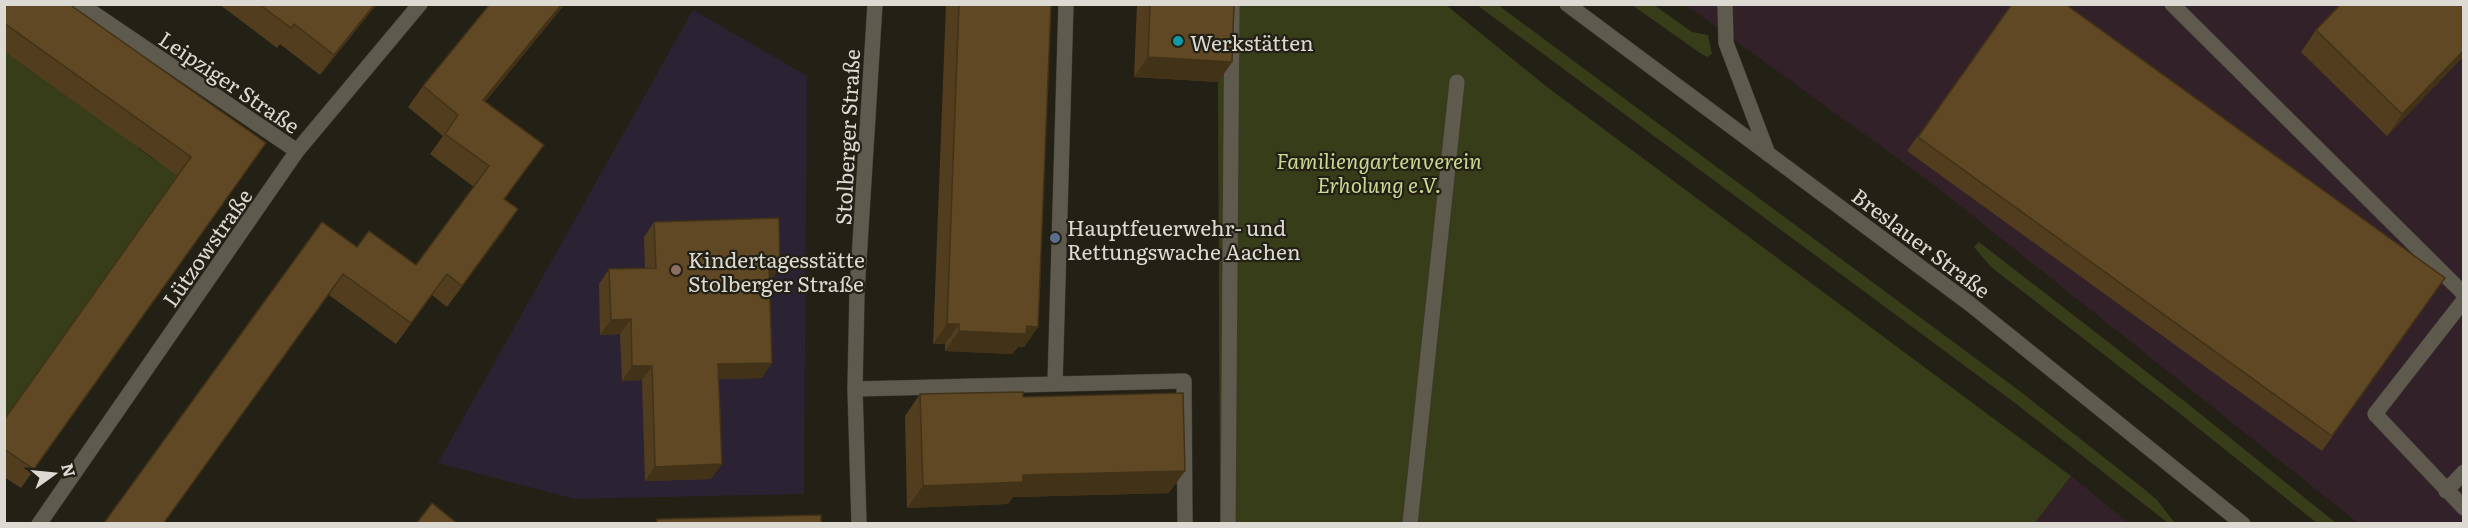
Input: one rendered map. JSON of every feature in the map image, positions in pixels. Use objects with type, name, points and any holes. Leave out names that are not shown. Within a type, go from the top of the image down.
[{"type":"street","name":"Leipziger Straße","points":[[80,4],[297,151]]},
{"type":"street","name":"Lützowstraße","points":[[39,524],[297,151],[420,4]]},
{"type":"street","name":"Stolberger Straße","points":[[859,524],[855,389],[857,292],[875,4]]},
{"type":"street","points":[[1055,384],[1066,4]]},
{"type":"street","points":[[1228,524],[1232,4]]},
{"type":"street","name":"Breslauer Straße","points":[[1567,4],[1970,304],[2243,524]]},
{"type":"street","points":[[1725,4],[1726,43],[1768,154]]},
{"type":"street","points":[[2172,4],[2463,294]]},
{"type":"street","points":[[1410,524],[1457,82]]},
{"type":"street","points":[[2463,300],[2375,414],[2463,508]]},
{"type":"street","points":[[855,389],[1184,381],[1185,524]]},
{"type":"street","points":[[2446,491],[2463,472]]},
{"type":"shaded area","points":[[1686,5],[2463,5],[2463,523],[2358,523],[1929,181]]},
{"type":"shaded area","name":"Kindertagesstätte Stolberger Straße","points":[[693,10],[807,76],[804,494],[575,499],[438,463]]},
{"type":"shaded area","points":[[2071,476],[2129,523],[2035,523]]},
{"type":"green space","name":"Familiengartenverein Erholung e.V.","points":[[1221,5],[1446,5],[1547,87],[2071,476],[2035,523],[1220,524],[1218,82]]},
{"type":"green space","points":[[1477,5],[1498,5],[2021,392],[2157,500],[2175,523],[2168,523],[2015,403]]},
{"type":"green space","points":[[1632,5],[1654,5],[1692,32],[1708,35],[1712,54],[1707,57],[1700,53]]},
{"type":"green space","points":[[5,44],[142,142],[138,148],[152,158],[181,171],[5,420]]},
{"type":"green space","points":[[1979,242],[2188,404],[2336,523],[2317,523],[1991,267],[1974,247]]},
{"type":"building","points":[[4,4],[69,4],[266,143],[34,469],[4,449],[4,420],[191,157],[4,23]]},
{"type":"building","points":[[259,4],[375,4],[334,55],[294,24],[291,28]]},
{"type":"building","points":[[490,4],[562,4],[483,100],[544,145],[504,199],[518,209],[462,286],[447,274],[411,323],[343,274],[163,524],[104,523],[322,222],[357,247],[369,231],[416,265],[489,166],[445,134],[458,115],[423,86]]},
{"type":"building","points":[[959,4],[1051,4],[1038,327],[1027,326],[1026,334],[959,331],[959,324],[947,324]]},
{"type":"building","name":"Werkstätten","points":[[1150,4],[1234,4],[1232,62],[1148,57]]},
{"type":"building","points":[[2012,4],[2065,4],[2445,278],[2332,436],[1918,137]]},
{"type":"building","points":[[2341,4],[2463,4],[2463,51],[2402,114],[2316,30]]},
{"type":"building","points":[[779,218],[780,268],[769,268],[772,363],[718,364],[722,464],[655,467],[652,366],[632,366],[631,319],[611,320],[609,269],[656,268],[654,222]]},
{"type":"building","points":[[1023,392],[1023,397],[1183,393],[1185,471],[1023,475],[1023,482],[923,486],[920,394]]},
{"type":"building","points":[[432,503],[458,524],[416,524]]},
{"type":"building","points":[[821,515],[821,524],[657,524],[657,519]]},
{"type":"place","name":"Werkstätten","points":[[1178,41]]},
{"type":"place","name":"Hauptfeuerwehr- und Rettungswache Aachen","points":[[1055,238]]},
{"type":"place","name":"Kindertagesstätte Stolberger Straße","points":[[676,270]]}]
